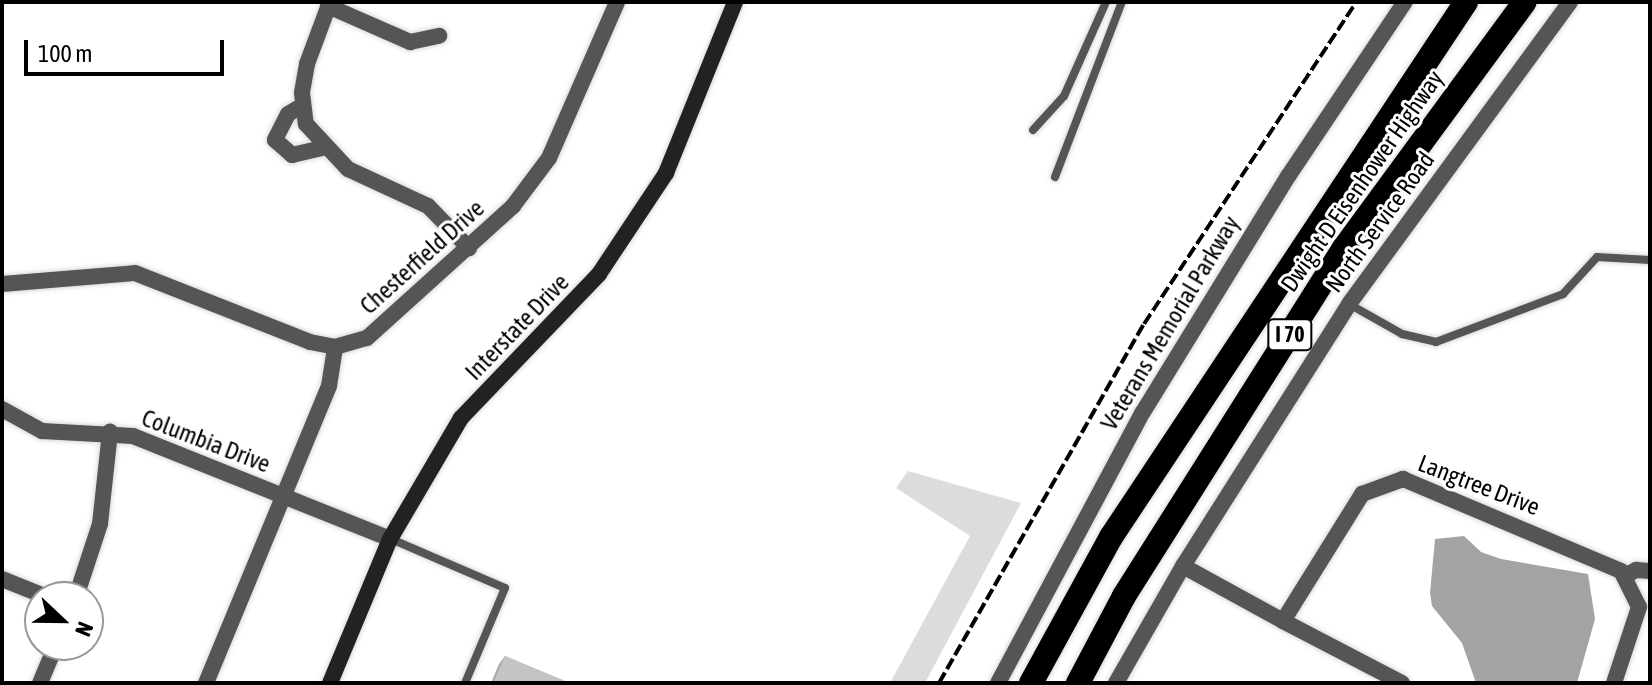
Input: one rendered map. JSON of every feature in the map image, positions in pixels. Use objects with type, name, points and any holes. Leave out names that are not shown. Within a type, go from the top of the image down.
[{"type":"highway","name":"Dwight D Eisenhower Highway","points":[[1031,683],[1111,537],[1466,2]]},
{"type":"highway","name":"Dwight D Eisenhower Highway","points":[[1078,683],[1124,596],[1344,248],[1525,2]]},
{"type":"main road","name":"Interstate Drive","points":[[330,683],[390,539],[461,418],[553,327],[631,228],[666,173],[735,2]]},
{"type":"street","name":"Chesterfield Drive","points":[[335,347],[367,338],[390,323],[513,206],[549,158],[617,2]]},
{"type":"street","name":"Veterans Memorial Parkway","points":[[998,683],[1143,412],[1289,175],[1405,2]]},
{"type":"street","name":"North Service Road","points":[[1116,683],[1183,566],[1349,304],[1570,2]]},
{"type":"street","points":[[439,36],[410,42],[329,4],[307,64],[303,105],[306,124],[323,148],[348,169],[428,206],[469,248]]},
{"type":"street","points":[[303,105],[288,114],[275,140],[292,155],[323,148]]},
{"type":"street","points":[[2,284],[135,273],[335,347],[329,386],[206,683]]},
{"type":"street","name":"Columbia Drive","points":[[2,409],[42,431],[110,432],[133,436],[390,539]]},
{"type":"street","points":[[81,581],[100,524],[110,432]]},
{"type":"street","name":"Langtree Drive","points":[[1283,621],[1362,494],[1403,479],[1607,561],[1625,576]]},
{"type":"street","points":[[1183,566],[1402,683]]},
{"type":"street","points":[[1614,683],[1645,605],[1625,576],[1636,570],[1650,571]]},
{"type":"street","points":[[2,579],[24,588]]},
{"type":"street","points":[[40,683],[49,661]]},
{"type":"lane","points":[[1033,130],[1064,96],[1106,2]]},
{"type":"lane","points":[[1055,177],[1122,2]]},
{"type":"lane","points":[[1349,304],[1402,334],[1436,342],[1563,294],[1597,257],[1650,260]]},
{"type":"lane","points":[[390,539],[505,588],[465,683]]},
{"type":"shaded area","points":[[908,471],[1021,503],[925,683],[890,683],[970,536],[896,488]]},
{"type":"shaded area","points":[[1464,536],[1481,552],[1501,559],[1588,574],[1595,619],[1577,683],[1476,683],[1462,643],[1432,606],[1430,593],[1435,539]]},
{"type":"building","points":[[505,656],[568,682],[568,683],[493,683]]},
{"type":"railway","points":[[939,683],[1144,324],[1356,2]]}]
